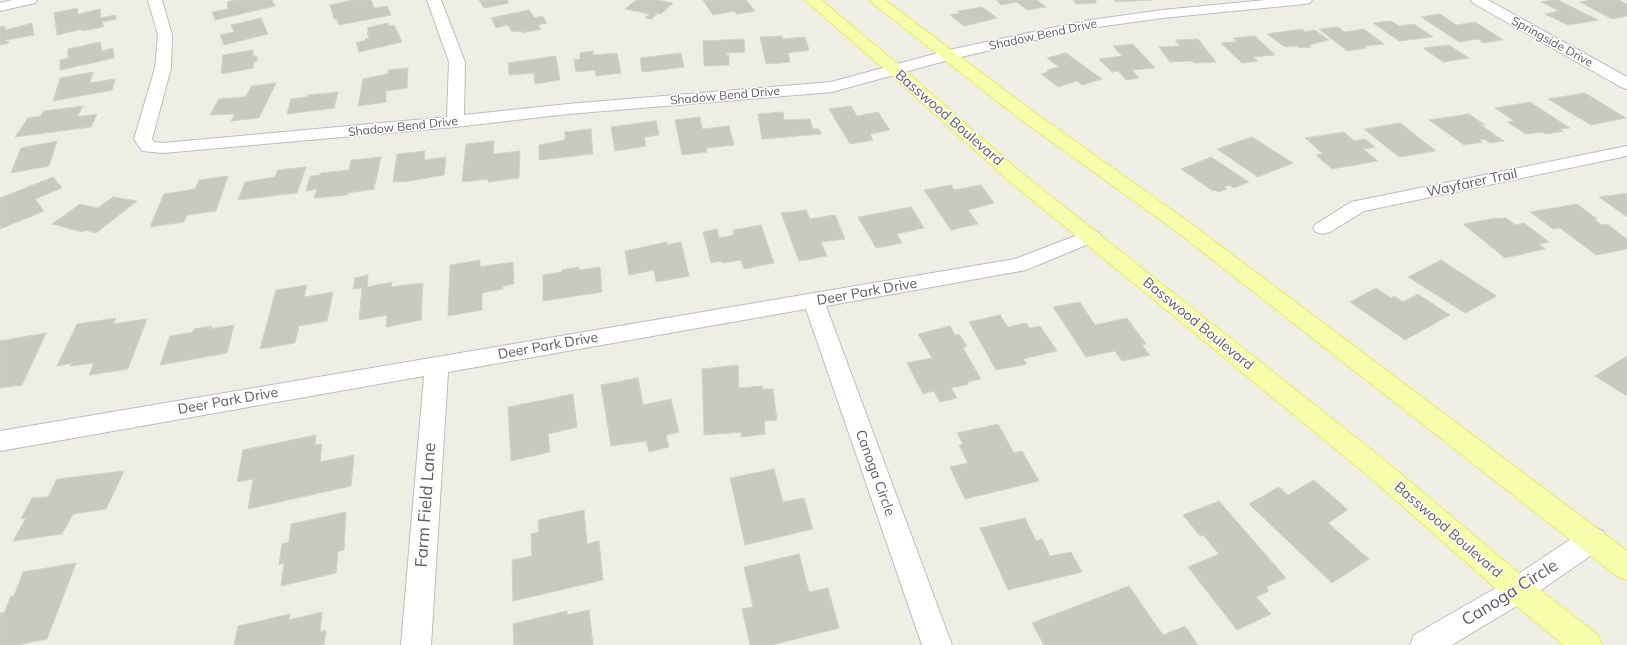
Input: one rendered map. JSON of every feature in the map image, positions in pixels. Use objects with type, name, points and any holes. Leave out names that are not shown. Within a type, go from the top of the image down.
[{"type":"main road","name":"Basswood Boulevard","points":[[812,0],[895,70],[1013,175],[1091,236],[1380,471],[1518,590],[1587,645]]},
{"type":"main road","points":[[876,0],[950,55],[1022,112],[1182,227],[1463,442],[1593,539],[1627,567]]},
{"type":"street","points":[[0,7],[30,0]]},
{"type":"street","name":"Shadow Bend Drive","points":[[155,0],[165,35],[163,68],[144,139],[148,147],[162,148],[455,122],[568,109],[832,87],[950,55],[1084,25],[1162,14],[1305,0]]},
{"type":"street","points":[[434,0],[457,62],[455,122]]},
{"type":"street","name":"Springside Drive","points":[[1478,0],[1627,84]]},
{"type":"street","name":"Wayfarer Trail","points":[[1323,228],[1358,206],[1627,151]]},
{"type":"street","name":"Deer Park Drive","points":[[0,441],[1019,266],[1091,236]]},
{"type":"street","name":"Canoga Circle","points":[[814,301],[937,645]]},
{"type":"street","name":"Farm Field Lane","points":[[416,645],[437,365]]},
{"type":"street","name":"Canoga Circle","points":[[1425,645],[1518,590],[1593,539]]},
{"type":"building","points":[[235,0],[272,0],[275,6],[215,20],[212,12],[228,9],[227,2]]},
{"type":"building","points":[[353,0],[371,0],[374,8],[387,6],[391,15],[339,25],[337,19],[334,19],[330,5]]},
{"type":"building","points":[[479,0],[507,0],[509,3],[484,8]]},
{"type":"building","points":[[636,0],[657,0],[673,3],[661,14],[657,13],[652,19],[645,18],[649,14],[625,9]]},
{"type":"building","points":[[703,0],[746,0],[755,11],[737,14],[734,11],[713,15]]},
{"type":"building","points":[[996,0],[1037,0],[1046,7],[1027,10],[1017,2],[1001,5]]},
{"type":"building","points":[[1073,0],[1095,0],[1097,3],[1076,4]]},
{"type":"building","points":[[1115,0],[1152,0],[1116,2]]},
{"type":"building","points":[[1558,0],[1598,20],[1568,25],[1545,14],[1559,11],[1541,2]]},
{"type":"building","points":[[1591,0],[1619,0],[1627,4],[1627,16],[1612,19],[1580,2]]},
{"type":"building","points":[[982,7],[997,18],[964,26],[950,15],[960,13],[958,11]]},
{"type":"building","points":[[77,8],[78,14],[100,9],[101,18],[115,15],[116,19],[102,22],[104,27],[82,31],[82,29],[57,35],[54,13]]},
{"type":"building","points":[[529,10],[535,18],[542,16],[547,23],[538,25],[541,29],[522,33],[521,31],[512,32],[508,25],[496,28],[491,18]]},
{"type":"building","points":[[1440,14],[1456,25],[1475,22],[1503,40],[1483,43],[1478,39],[1459,42],[1421,17]]},
{"type":"building","points":[[261,18],[268,34],[224,45],[220,35],[234,32],[231,25]]},
{"type":"building","points":[[1391,21],[1399,26],[1414,24],[1433,37],[1399,41],[1373,23]]},
{"type":"building","points":[[32,23],[34,35],[5,40],[5,42],[8,41],[9,43],[0,45],[0,27],[4,26],[5,30]]},
{"type":"building","points":[[388,23],[389,26],[394,25],[402,42],[359,52],[356,43],[369,38],[367,32],[369,31],[367,28]]},
{"type":"building","points":[[1338,27],[1345,32],[1364,29],[1384,44],[1364,46],[1367,48],[1347,51],[1319,29]]},
{"type":"building","points":[[1302,29],[1305,32],[1315,30],[1329,40],[1309,45],[1311,47],[1285,47],[1267,34]]},
{"type":"building","points":[[782,36],[783,39],[805,37],[809,50],[788,53],[790,62],[766,64],[760,37]]},
{"type":"building","points":[[1255,36],[1275,55],[1253,57],[1258,61],[1242,63],[1221,43],[1237,42],[1233,38]]},
{"type":"building","points":[[744,39],[745,52],[726,53],[729,55],[729,65],[704,66],[703,41]]},
{"type":"building","points":[[1198,39],[1216,62],[1170,62],[1159,47],[1180,46],[1175,40]]},
{"type":"building","points":[[100,42],[102,51],[113,48],[114,58],[60,70],[60,60],[68,58],[68,49]]},
{"type":"building","points":[[1133,44],[1155,68],[1132,70],[1139,78],[1126,80],[1118,71],[1112,72],[1099,59],[1122,56],[1113,46]]},
{"type":"building","points":[[1449,45],[1469,58],[1443,62],[1423,48]]},
{"type":"building","points":[[253,50],[253,56],[257,56],[257,61],[254,62],[253,68],[221,74],[223,55]]},
{"type":"building","points":[[593,51],[593,55],[617,53],[621,73],[596,76],[595,70],[576,72],[574,60],[580,59],[580,53]]},
{"type":"building","points":[[681,53],[684,67],[642,72],[640,58]]},
{"type":"building","points":[[1066,53],[1102,79],[1082,85],[1077,81],[1058,87],[1041,74],[1048,72],[1047,70],[1059,67],[1047,58]]},
{"type":"building","points":[[556,56],[560,80],[535,84],[534,73],[509,75],[508,63]]},
{"type":"building","points":[[408,68],[407,88],[386,91],[386,102],[358,106],[363,79],[388,74],[388,70]]},
{"type":"building","points":[[93,72],[90,83],[115,79],[112,90],[53,101],[60,78]]},
{"type":"building","points":[[276,83],[259,118],[231,121],[235,114],[210,115],[219,99],[245,97],[252,86]]},
{"type":"building","points":[[338,92],[334,108],[287,114],[291,99],[307,97],[308,95]]},
{"type":"building","points":[[1585,93],[1626,118],[1591,125],[1548,99]]},
{"type":"building","points":[[1530,102],[1570,128],[1560,129],[1563,131],[1546,134],[1542,132],[1526,134],[1507,122],[1514,121],[1495,108]]},
{"type":"building","points":[[83,106],[77,117],[97,114],[91,127],[15,137],[28,118],[41,116],[44,111]]},
{"type":"building","points":[[851,106],[857,116],[878,112],[890,130],[870,134],[873,140],[850,144],[829,109]]},
{"type":"building","points":[[783,112],[784,120],[810,119],[813,129],[819,129],[821,134],[762,139],[758,114]]},
{"type":"building","points":[[1469,114],[1485,125],[1481,125],[1504,141],[1490,143],[1484,139],[1479,140],[1482,142],[1464,145],[1429,120]]},
{"type":"building","points":[[700,117],[702,129],[729,126],[734,145],[706,148],[707,152],[682,155],[675,120]]},
{"type":"building","points":[[656,121],[659,135],[644,137],[646,146],[615,151],[611,127]]},
{"type":"building","points":[[1400,123],[1436,151],[1399,157],[1364,129]]},
{"type":"building","points":[[591,129],[593,154],[539,160],[539,145],[565,140],[565,132]]},
{"type":"building","points":[[1344,132],[1354,141],[1365,139],[1375,147],[1363,149],[1378,161],[1332,169],[1316,155],[1323,154],[1305,138]]},
{"type":"building","points":[[1252,137],[1293,163],[1258,177],[1217,149]]},
{"type":"building","points":[[57,141],[49,166],[11,173],[21,148]]},
{"type":"building","points":[[494,141],[493,154],[520,151],[519,178],[488,182],[488,179],[462,182],[466,144]]},
{"type":"building","points":[[425,151],[424,160],[446,157],[444,175],[404,182],[393,182],[397,154]]},
{"type":"building","points":[[381,157],[374,189],[348,193],[347,195],[314,198],[317,189],[306,191],[310,176],[320,175],[321,173],[349,170],[351,160]]},
{"type":"building","points":[[1211,157],[1249,182],[1234,188],[1229,185],[1224,187],[1227,189],[1218,192],[1215,190],[1213,191],[1181,169]]},
{"type":"building","points":[[306,167],[297,193],[238,200],[245,182],[275,177],[278,170]]},
{"type":"building","points":[[228,176],[216,211],[187,215],[184,222],[150,227],[164,194],[195,189],[199,180]]},
{"type":"building","points":[[53,177],[62,188],[35,199],[44,211],[0,229],[0,198]]},
{"type":"building","points":[[951,185],[954,190],[981,185],[994,203],[968,210],[978,224],[951,230],[924,190]]},
{"type":"building","points":[[1627,194],[1627,217],[1599,197]]},
{"type":"building","points":[[113,197],[137,201],[96,233],[86,230],[83,232],[52,224],[80,204],[98,208]]},
{"type":"building","points":[[1577,204],[1597,219],[1594,219],[1602,225],[1607,224],[1627,239],[1627,249],[1596,255],[1560,228],[1553,229],[1530,212]]},
{"type":"building","points":[[911,207],[924,228],[897,234],[902,243],[876,248],[858,217]]},
{"type":"building","points":[[806,210],[810,219],[835,215],[845,239],[821,242],[827,256],[799,261],[781,213]]},
{"type":"building","points":[[1496,218],[1506,218],[1515,225],[1524,223],[1549,242],[1539,244],[1545,249],[1505,258],[1463,224]]},
{"type":"building","points":[[761,225],[774,263],[744,269],[741,260],[711,263],[703,232],[717,229],[719,238],[734,235],[733,230]]},
{"type":"building","points":[[667,242],[667,245],[681,242],[689,276],[656,282],[654,270],[629,275],[625,251]]},
{"type":"building","points":[[480,260],[480,267],[513,262],[514,284],[503,286],[503,289],[482,293],[482,310],[448,316],[450,265]]},
{"type":"building","points":[[1441,260],[1497,296],[1465,313],[1408,277]]},
{"type":"building","points":[[579,267],[579,270],[600,267],[602,292],[543,301],[543,275]]},
{"type":"building","points":[[368,275],[367,287],[392,282],[391,287],[423,283],[421,320],[386,327],[387,315],[359,320],[362,288],[353,289],[355,278]]},
{"type":"building","points":[[307,285],[304,297],[333,292],[327,321],[299,326],[295,343],[260,349],[276,290]]},
{"type":"building","points":[[1376,288],[1391,298],[1394,296],[1403,302],[1418,294],[1450,315],[1405,340],[1350,302]]},
{"type":"building","points":[[1080,302],[1095,325],[1127,318],[1146,344],[1142,345],[1150,355],[1122,361],[1115,351],[1086,357],[1053,307]]},
{"type":"building","points":[[1000,315],[1008,327],[1026,323],[1030,328],[1040,326],[1057,351],[1023,359],[1027,364],[996,370],[969,322]]},
{"type":"building","points":[[116,318],[113,324],[147,319],[128,369],[89,375],[94,363],[70,366],[72,363],[57,366],[77,324]]},
{"type":"building","points":[[234,325],[227,353],[160,365],[170,336],[193,332],[194,329],[212,326],[210,329]]},
{"type":"building","points":[[950,326],[955,335],[959,334],[967,346],[963,348],[981,379],[967,382],[969,384],[951,388],[957,398],[940,402],[934,391],[923,394],[907,363],[932,358],[918,334]]},
{"type":"building","points":[[46,333],[22,385],[0,388],[0,341]]},
{"type":"building","points":[[1627,356],[1627,396],[1595,376]]},
{"type":"building","points":[[738,365],[739,388],[762,386],[762,389],[773,389],[777,420],[764,421],[765,434],[741,437],[741,432],[704,435],[702,369]]},
{"type":"building","points":[[638,378],[643,405],[671,399],[679,432],[666,435],[669,447],[649,452],[646,441],[611,446],[601,385]]},
{"type":"building","points":[[573,394],[577,427],[548,434],[550,452],[511,461],[508,407]]},
{"type":"building","points":[[998,424],[1014,453],[1022,451],[1039,481],[965,499],[950,467],[968,463],[959,445],[963,444],[957,433]]},
{"type":"building","points":[[316,435],[315,445],[322,444],[320,462],[354,455],[351,486],[248,509],[253,479],[237,482],[243,450]]},
{"type":"building","points":[[774,469],[783,502],[804,498],[813,529],[745,545],[730,478]]},
{"type":"building","points":[[124,471],[106,509],[73,514],[62,534],[13,541],[26,518],[21,519],[32,498],[48,497],[57,479]]},
{"type":"building","points":[[1314,480],[1348,510],[1328,523],[1369,559],[1332,583],[1249,504],[1279,487],[1288,495]]},
{"type":"building","points":[[1219,501],[1286,578],[1266,587],[1269,591],[1256,597],[1271,614],[1237,630],[1188,567],[1219,554],[1203,535],[1200,536],[1183,515]]},
{"type":"building","points":[[584,510],[587,544],[599,541],[603,580],[513,601],[512,560],[532,556],[531,534],[539,532],[538,520]]},
{"type":"building","points":[[346,512],[344,550],[338,551],[336,573],[281,586],[284,563],[279,565],[282,544],[289,542],[291,524]]},
{"type":"building","points":[[1025,518],[1036,541],[1042,539],[1050,556],[1071,552],[1082,572],[1008,590],[980,528]]},
{"type":"building","points":[[799,554],[809,592],[828,588],[839,628],[772,645],[750,645],[742,609],[753,607],[744,567]]},
{"type":"building","points":[[76,563],[47,639],[17,645],[0,645],[0,613],[4,613],[11,596],[14,596],[23,572]]},
{"type":"building","points":[[1129,586],[1163,635],[1185,626],[1198,645],[1044,645],[1032,623]]},
{"type":"building","points":[[589,610],[593,645],[514,645],[513,624],[567,611],[567,615]]},
{"type":"building","points":[[322,612],[320,632],[326,630],[324,645],[234,645],[238,626],[290,614],[289,620]]}]
